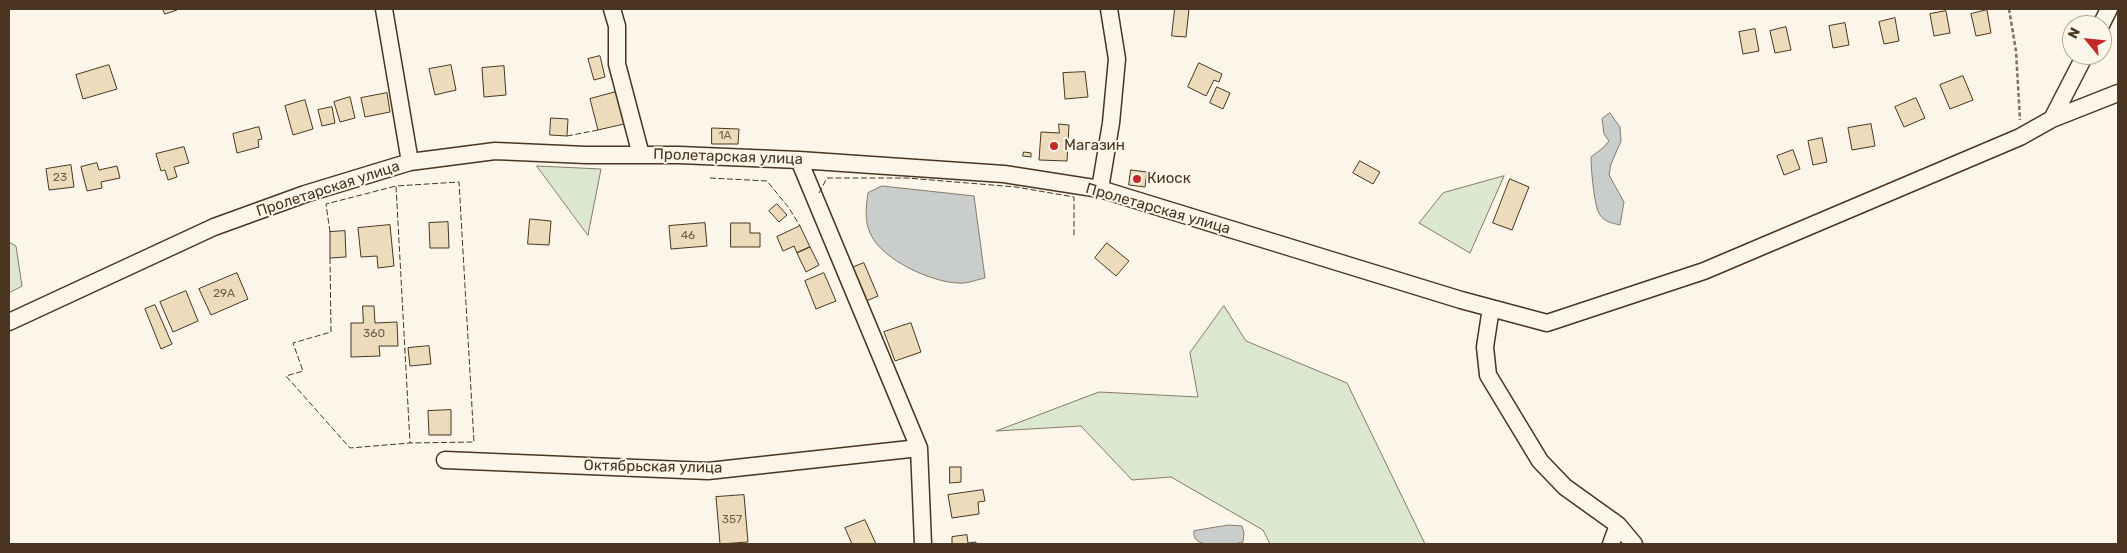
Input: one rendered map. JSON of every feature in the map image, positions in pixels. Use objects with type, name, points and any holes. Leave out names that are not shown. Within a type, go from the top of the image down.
[{"type":"street","points":[[384,9],[410,162]]},
{"type":"street","points":[[612,9],[617,26],[617,64],[641,155]]},
{"type":"street","points":[[1100,189],[1111,123],[1117,59],[1109,9]]},
{"type":"street","points":[[2052,119],[2080,65]]},
{"type":"street","name":"Пролетарская улица","points":[[9,322],[214,227],[305,194],[410,162],[495,152],[799,160],[1004,174],[1100,189],[1461,300],[1547,323],[1660,288],[1704,272],[2020,136],[2052,119],[2118,93]]},
{"type":"street","points":[[799,160],[919,448],[924,544]]},
{"type":"street","points":[[1491,308],[1485,347],[1488,375],[1540,461],[1565,486],[1618,525],[1634,544]]},
{"type":"street","name":"Октябрьская улица","points":[[445,460],[708,471],[919,448]]},
{"type":"street","points":[[1611,544],[1618,525]]},
{"type":"path","points":[[2010,9],[2016,50],[2020,136]]},
{"type":"green space","points":[[537,166],[601,169],[588,235]]},
{"type":"green space","points":[[1504,176],[1470,253],[1419,223],[1443,193]]},
{"type":"green space","points":[[9,242],[16,246],[22,286],[9,293]]},
{"type":"green space","points":[[1224,306],[1246,341],[1347,383],[1425,544],[1270,544],[1263,530],[1171,477],[1132,480],[1081,426],[996,431],[1099,392],[1198,397],[1190,353]]},
{"type":"shaded area","points":[[1610,113],[1620,127],[1621,141],[1611,164],[1609,175],[1624,202],[1620,225],[1606,221],[1600,215],[1596,204],[1592,178],[1591,157],[1609,141],[1604,134],[1602,119]]},
{"type":"shaded area","points":[[882,186],[974,196],[985,278],[961,283],[935,279],[909,268],[886,253],[871,235],[867,225],[866,214],[868,193]]},
{"type":"shaded area","points":[[1229,525],[1242,526],[1244,533],[1243,542],[1213,545],[1198,542],[1195,537],[1194,531]]},
{"type":"building","points":[[163,9],[177,9],[177,10],[165,14]]},
{"type":"building","points":[[1175,9],[1189,9],[1186,37],[1172,36]]},
{"type":"building","points":[[1987,10],[1991,33],[1976,36],[1971,14]]},
{"type":"building","points":[[1946,11],[1950,33],[1934,36],[1930,14]]},
{"type":"building","points":[[1895,18],[1899,41],[1884,44],[1879,22]]},
{"type":"building","points":[[1845,23],[1849,45],[1833,48],[1829,26]]},
{"type":"building","points":[[1786,27],[1791,50],[1775,53],[1770,31]]},
{"type":"building","points":[[1755,29],[1759,51],[1743,54],[1739,32]]},
{"type":"building","points":[[600,56],[605,77],[594,80],[588,59]]},
{"type":"building","points":[[1199,63],[1222,74],[1219,82],[1214,80],[1206,96],[1188,87]]},
{"type":"building","points":[[109,65],[117,89],[83,99],[76,75]]},
{"type":"building","points":[[451,65],[456,90],[435,95],[429,69]]},
{"type":"building","points":[[504,66],[506,95],[484,97],[482,68]]},
{"type":"building","points":[[1085,72],[1088,97],[1065,99],[1063,73]]},
{"type":"building","points":[[1963,76],[1973,100],[1950,109],[1940,85]]},
{"type":"building","points":[[1217,87],[1230,93],[1223,109],[1210,103]]},
{"type":"building","points":[[616,92],[624,124],[598,130],[590,99]]},
{"type":"building","points":[[387,93],[390,112],[365,117],[361,98]]},
{"type":"building","points":[[350,97],[355,118],[340,122],[334,102]]},
{"type":"building","points":[[1916,98],[1925,118],[1904,127],[1895,107]]},
{"type":"building","points":[[305,100],[313,129],[293,135],[285,106]]},
{"type":"building","points":[[332,107],[335,123],[322,126],[318,110]]},
{"type":"building","points":[[551,118],[568,119],[567,136],[550,135]]},
{"type":"building","name":"Магазин","points":[[1059,124],[1069,125],[1067,161],[1039,160],[1041,132],[1059,133]]},
{"type":"building","points":[[1871,124],[1875,146],[1852,150],[1848,128]]},
{"type":"building","points":[[259,127],[262,139],[258,140],[259,147],[237,153],[233,134]]},
{"type":"building","points":[[712,128],[739,129],[738,144],[712,144]]},
{"type":"building","points":[[1822,138],[1827,162],[1813,165],[1808,141]]},
{"type":"building","points":[[184,147],[189,163],[174,167],[177,177],[168,180],[165,170],[161,171],[156,154]]},
{"type":"building","points":[[1793,150],[1800,169],[1784,175],[1777,156]]},
{"type":"building","points":[[1024,152],[1031,153],[1031,157],[1023,156]]},
{"type":"building","points":[[1360,161],[1380,172],[1373,184],[1353,173]]},
{"type":"building","points":[[97,163],[99,170],[117,166],[120,178],[101,182],[102,188],[87,191],[81,167]]},
{"type":"building","points":[[71,165],[74,187],[49,190],[46,169]]},
{"type":"building","points":[[1131,170],[1147,172],[1145,187],[1129,185]]},
{"type":"building","points":[[1510,179],[1529,187],[1512,230],[1493,223]]},
{"type":"building","points":[[777,204],[787,215],[779,222],[769,211]]},
{"type":"building","points":[[530,219],[551,221],[549,245],[528,244]]},
{"type":"building","points":[[448,222],[449,248],[430,248],[429,223]]},
{"type":"building","points":[[705,223],[707,246],[671,249],[669,226]]},
{"type":"building","points":[[731,223],[750,223],[750,233],[760,233],[760,247],[731,247]]},
{"type":"building","points":[[390,225],[394,266],[378,268],[377,256],[361,257],[358,228]]},
{"type":"building","points":[[800,226],[810,247],[797,253],[794,246],[783,251],[777,237]]},
{"type":"building","points":[[345,231],[346,257],[330,258],[330,232]]},
{"type":"building","points":[[1107,243],[1129,261],[1116,276],[1095,258]]},
{"type":"building","points":[[810,247],[819,265],[806,272],[797,253]]},
{"type":"building","points":[[864,263],[878,296],[864,302],[849,269]]},
{"type":"building","points":[[237,273],[248,299],[211,315],[199,289]]},
{"type":"building","points":[[824,273],[836,301],[816,309],[805,281]]},
{"type":"building","points":[[186,291],[198,321],[173,332],[160,302]]},
{"type":"building","points":[[155,305],[172,344],[161,349],[145,309]]},
{"type":"building","points":[[363,306],[374,306],[375,323],[397,322],[398,346],[379,346],[380,356],[351,357],[351,323],[363,323]]},
{"type":"building","points":[[911,323],[921,352],[895,361],[884,332]]},
{"type":"building","points":[[429,346],[431,364],[410,366],[408,348]]},
{"type":"building","points":[[451,410],[451,435],[429,435],[428,411]]},
{"type":"building","points":[[950,467],[961,467],[961,482],[950,483]]},
{"type":"building","points":[[983,490],[985,501],[978,502],[979,514],[952,518],[948,495]]},
{"type":"building","points":[[744,495],[748,542],[720,544],[716,497]]},
{"type":"building","points":[[865,520],[876,544],[852,544],[845,528]]},
{"type":"building","points":[[967,535],[968,543],[976,542],[976,544],[952,544],[952,537]]},
{"type":"fence","points":[[567,136],[598,130]]},
{"type":"fence","points":[[710,178],[767,181],[789,208],[800,226]]},
{"type":"fence","points":[[819,193],[827,178],[907,178],[1016,187],[1074,197],[1074,236]]},
{"type":"fence","points":[[330,258],[331,332],[293,343],[303,371],[286,376],[350,448],[410,443],[474,442],[459,182],[396,186],[410,443]]},
{"type":"fence","points":[[330,232],[326,204],[396,186]]},
{"type":"place","name":"Магазин","points":[[1054,146]]},
{"type":"place","name":"Киоск","points":[[1137,179]]}]
